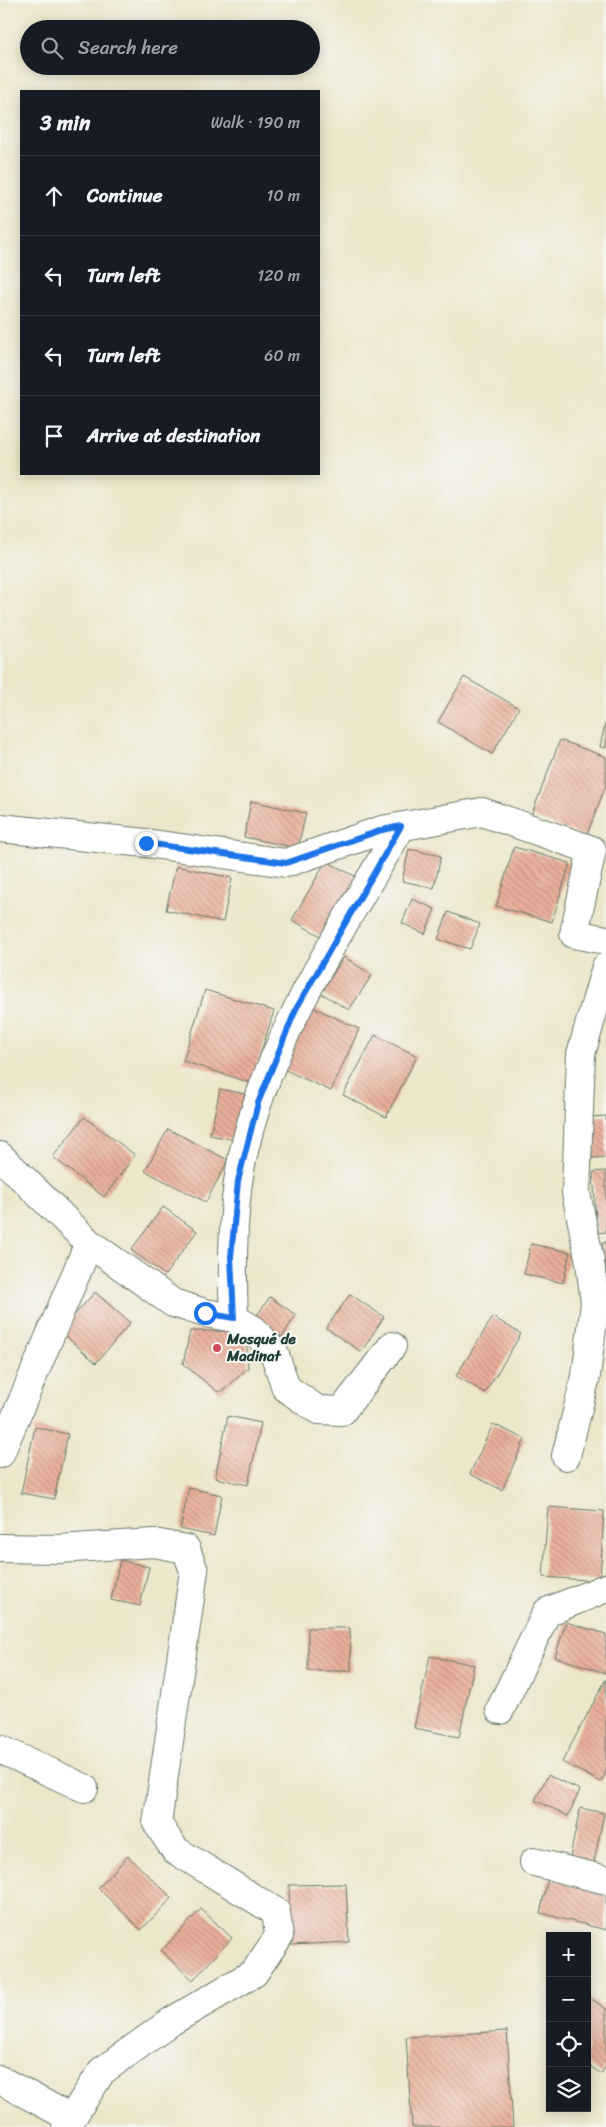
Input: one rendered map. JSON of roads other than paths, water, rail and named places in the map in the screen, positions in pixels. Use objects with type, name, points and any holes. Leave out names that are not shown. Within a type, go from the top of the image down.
[{"type":"street","points":[[0,828],[146,843],[286,863],[382,830],[482,812],[592,850],[574,934],[606,940]]},
{"type":"street","points":[[234,1318],[231,1257],[238,1181],[258,1103],[296,1009],[401,826]]},
{"type":"street","points":[[566,1456],[586,1376],[595,1303],[590,1262],[576,1193],[581,1054],[606,967]]},
{"type":"street","points":[[0,1156],[89,1244],[173,1303],[205,1313],[234,1318],[254,1330],[274,1352],[286,1388],[318,1410],[342,1411],[392,1346]]},
{"type":"street","points":[[0,1454],[89,1244]]},
{"type":"street","points":[[0,1548],[58,1549],[154,1543],[186,1550],[194,1571],[157,1823],[175,1850],[276,1912],[279,1936],[254,1973],[172,2021],[102,2071],[68,2123],[0,2080]]},
{"type":"street","points":[[500,1710],[547,1612],[606,1588]]},
{"type":"street","points":[[0,1749],[84,1788]]},
{"type":"street","points":[[534,1862],[606,1880]]},
{"type":"place","name":"Mosqué de Madinat","points":[[217,1348]]}]
